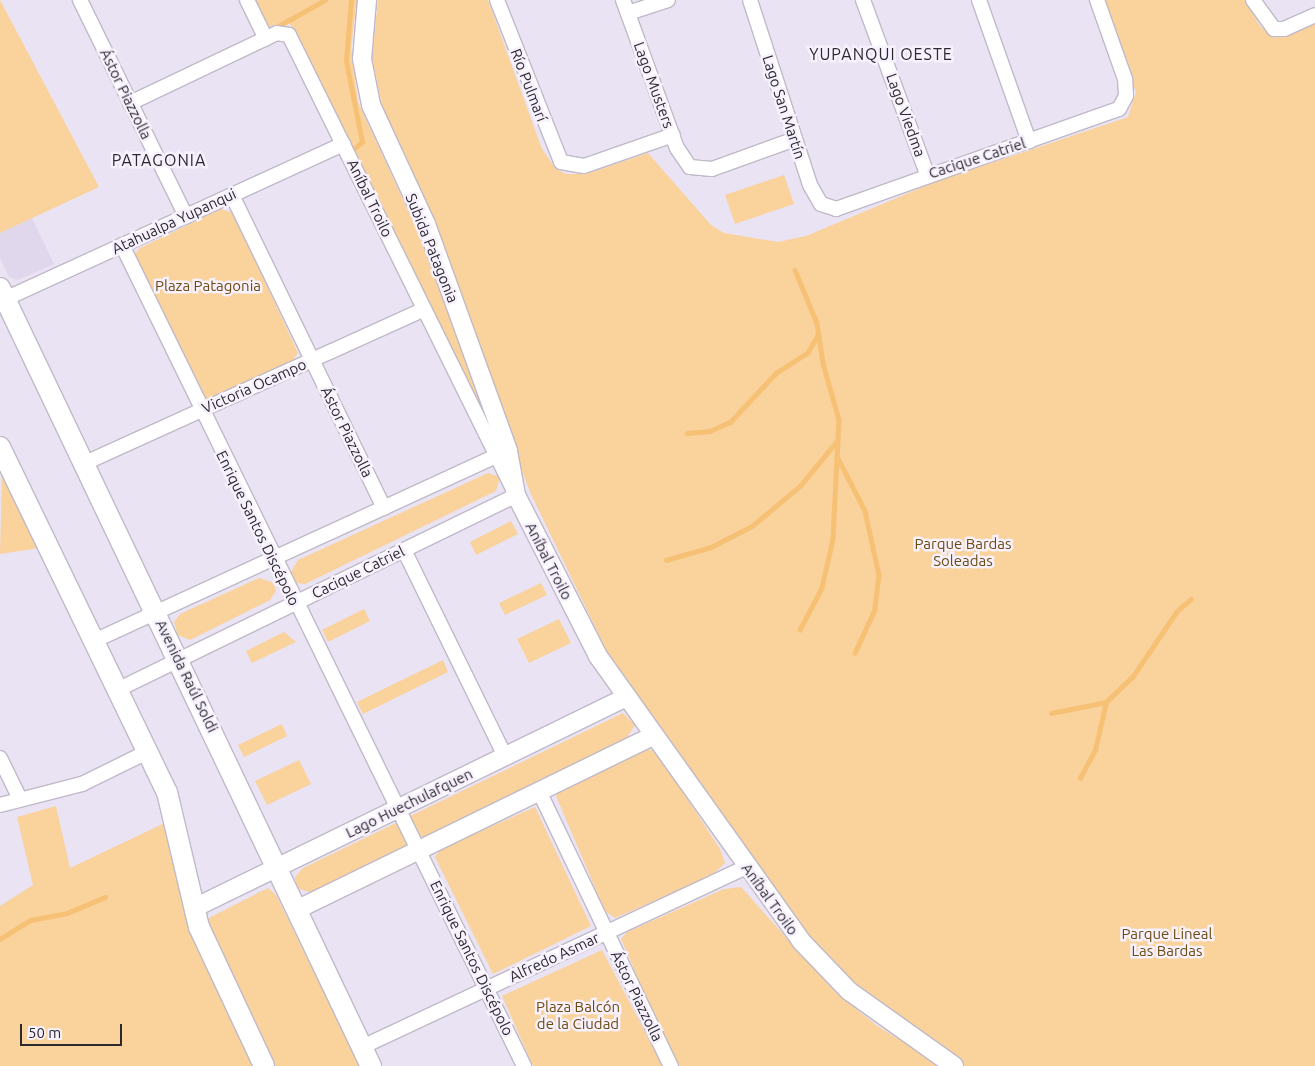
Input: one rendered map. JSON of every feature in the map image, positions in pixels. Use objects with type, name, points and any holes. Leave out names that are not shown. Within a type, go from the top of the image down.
[{"type":"main road","name":"Avenida Raúl Soldi","points":[[3,294],[179,658],[371,1066]]},
{"type":"main road","points":[[0,447],[96,640],[174,809],[194,908],[206,946],[264,1066]]},
{"type":"street","name":"Ástor Piazzolla","points":[[80,0],[186,216]]},
{"type":"street","points":[[130,103],[266,39],[247,0]]},
{"type":"street","name":"Subida Patagonia","points":[[367,0],[362,52],[371,105],[428,231],[508,451],[516,495]]},
{"type":"street","name":"Río Pulmarí","points":[[497,0],[555,152],[567,166],[584,166],[673,135]]},
{"type":"street","name":"Lago Musters","points":[[623,0],[673,135],[690,167],[712,169],[795,139]]},
{"type":"street","points":[[628,13],[668,0]]},
{"type":"street","name":"Lago San Martín","points":[[750,0],[813,192],[828,208]]},
{"type":"street","name":"Lago Viedma","points":[[864,0],[927,174]]},
{"type":"street","points":[[979,0],[1029,141]]},
{"type":"street","name":"Cacique Catriel","points":[[828,208],[845,208],[927,174],[1106,117],[1123,104],[1125,79],[1097,0]]},
{"type":"street","points":[[1254,0],[1270,26],[1278,30],[1315,15]]},
{"type":"street","name":"Aníbal Troilo","points":[[266,39],[280,32],[289,36],[496,456],[598,656],[624,698],[801,941],[848,991],[954,1066]]},
{"type":"street","name":"Atahualpa Yupanqui","points":[[3,294],[122,245],[343,144]]},
{"type":"street","name":"Ástor Piazzolla","points":[[232,195],[384,508]]},
{"type":"street","name":"Enrique Santos Discépolo","points":[[122,245],[294,603],[400,808],[524,1066]]},
{"type":"street","name":"Victoria Ocampo","points":[[84,463],[424,309]]},
{"type":"street","points":[[96,640],[496,456]]},
{"type":"street","name":"Cacique Catriel","points":[[119,688],[516,495]]},
{"type":"street","points":[[404,550],[505,756]]},
{"type":"street","name":"Lago Huechulafquen","points":[[194,908],[624,698]]},
{"type":"street","points":[[296,910],[652,736]]},
{"type":"street","points":[[0,805],[82,784],[148,751]]},
{"type":"street","points":[[0,758],[20,800]]},
{"type":"street","name":"Ástor Piazzolla","points":[[539,791],[671,1066]]},
{"type":"street","name":"Alfredo Asmar","points":[[362,1047],[746,866]]},
{"type":"shaded area","points":[[32,218],[54,264],[18,280],[9,277],[0,258],[0,233]]},
{"type":"green space","points":[[0,0],[99,187],[0,233]]},
{"type":"green space","points":[[254,0],[357,0],[351,47],[358,102],[416,228],[501,453],[289,22],[267,27]]},
{"type":"green space","name":"Parque Bardas Soleadas","points":[[378,0],[488,0],[542,149],[556,169],[566,174],[586,174],[648,153],[711,225],[724,233],[778,242],[806,236],[935,182],[1128,117],[1136,92],[1104,0],[1245,0],[1260,26],[1275,38],[1315,22],[1315,1066],[964,1066],[868,996],[821,951],[614,666],[530,492],[382,106],[372,57]]},
{"type":"green space","points":[[784,175],[794,204],[735,224],[725,195]]},
{"type":"green space","name":"Plaza Patagonia","points":[[221,209],[233,213],[298,353],[292,361],[207,400],[134,255],[140,248]]},
{"type":"green space","points":[[488,473],[500,477],[496,491],[305,584],[297,583],[290,574],[298,560]]},
{"type":"green space","points":[[2,474],[39,548],[0,554]]},
{"type":"green space","points":[[511,521],[518,534],[476,555],[470,542]]},
{"type":"green space","points":[[259,578],[274,583],[276,591],[270,600],[190,640],[178,635],[174,622],[180,614]]},
{"type":"green space","points":[[541,583],[547,595],[505,615],[499,603]]},
{"type":"green space","points":[[364,609],[370,621],[328,642],[322,630]]},
{"type":"green space","points":[[559,619],[571,643],[529,663],[517,639]]},
{"type":"green space","points":[[284,632],[296,642],[252,663],[246,651]]},
{"type":"green space","points":[[443,660],[448,672],[363,714],[357,702]]},
{"type":"green space","points":[[623,713],[635,725],[626,739],[312,893],[297,888],[295,877],[303,868]]},
{"type":"green space","points":[[282,724],[287,736],[244,757],[238,745]]},
{"type":"green space","points":[[644,749],[656,751],[720,849],[725,863],[711,876],[615,918],[605,911],[556,796],[560,789]]},
{"type":"green space","points":[[299,760],[311,784],[267,805],[255,781]]},
{"type":"green space","points":[[56,806],[70,868],[169,821],[192,938],[253,1066],[0,1066],[0,906],[33,885],[17,817]]},
{"type":"green space","points":[[535,807],[591,926],[493,974],[435,857],[441,849]]},
{"type":"green space","points":[[741,887],[835,992],[876,1025],[941,1066],[676,1066],[621,939],[627,932],[724,889]]},
{"type":"green space","points":[[268,888],[276,895],[360,1066],[274,1066],[208,931],[207,919]]},
{"type":"green space","name":"Plaza Balcón de la Ciudad","points":[[602,950],[663,1066],[533,1066],[502,996]]},
{"type":"waterway","points":[[275,28],[325,0]]},
{"type":"waterway","points":[[349,153],[362,142],[346,61],[351,0]]},
{"type":"waterway","points":[[795,270],[817,323],[823,363],[839,420],[833,539],[822,588],[800,630]]},
{"type":"waterway","points":[[687,433],[710,431],[730,422],[776,373],[808,352],[818,335]]},
{"type":"waterway","points":[[666,560],[711,547],[752,526],[800,486],[837,441]]},
{"type":"waterway","points":[[838,458],[865,511],[879,575],[875,610],[855,653]]},
{"type":"waterway","points":[[1080,778],[1095,750],[1106,702],[1133,676],[1177,611],[1191,599]]},
{"type":"waterway","points":[[1051,713],[1106,702]]},
{"type":"waterway","points":[[0,939],[31,920],[67,913],[105,897]]},
{"type":"district","name":"YUPANQUI OESTE","points":[[881,54]]},
{"type":"district","name":"PATAGONIA","points":[[159,160]]},
{"type":"park label","name":"Parque Lineal Las Bardas","points":[[1167,942]]}]
